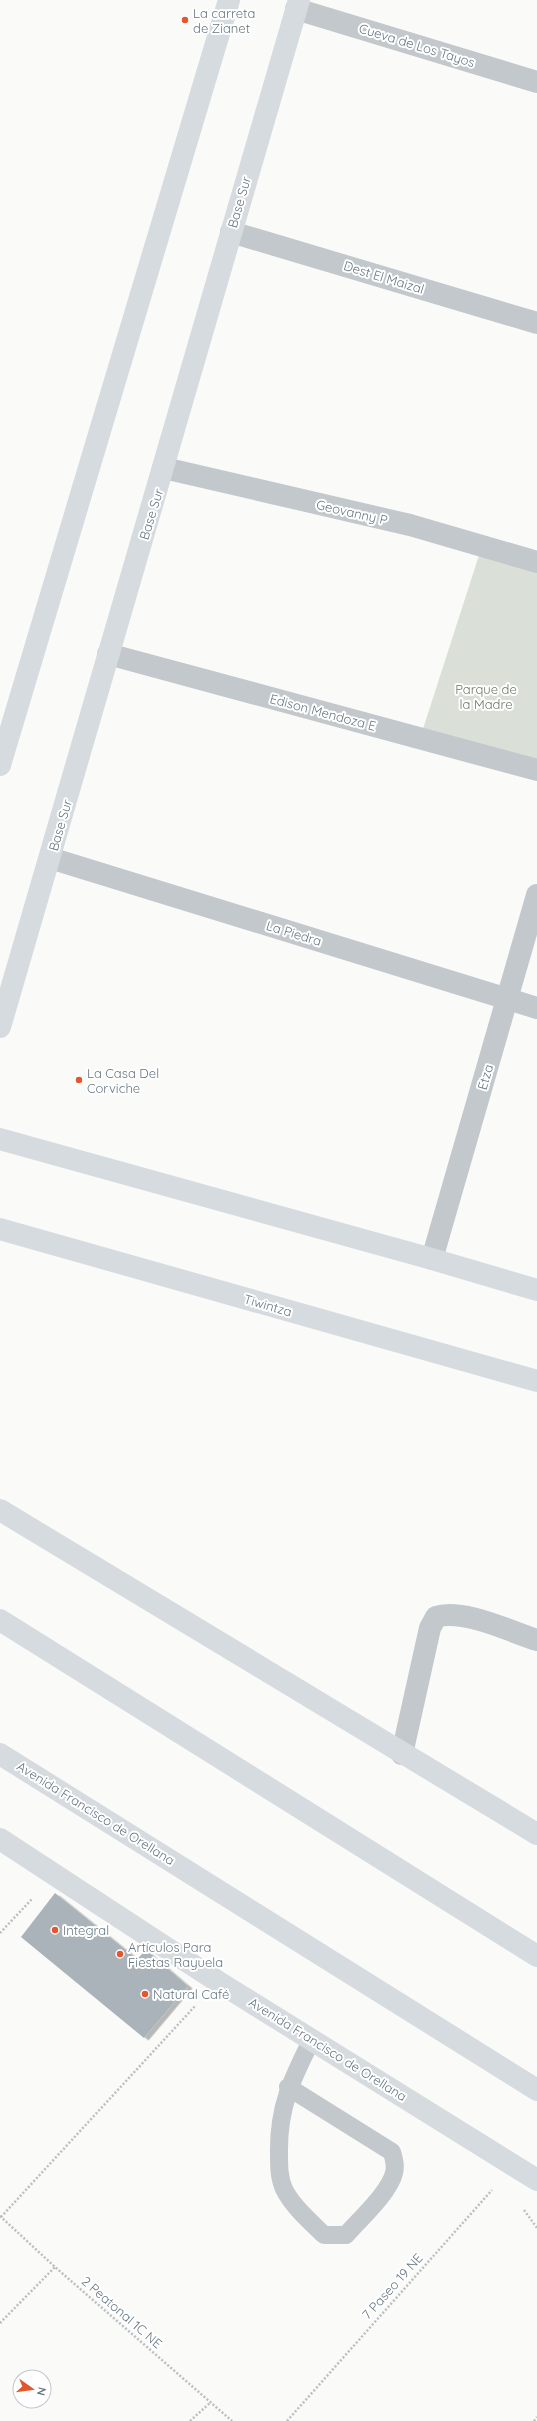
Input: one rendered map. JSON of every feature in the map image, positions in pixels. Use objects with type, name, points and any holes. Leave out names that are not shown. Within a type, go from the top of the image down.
[{"type":"main road","points":[[0,765],[229,0]]},
{"type":"main road","name":"Base Sur","points":[[0,1028],[298,4]]},
{"type":"main road","points":[[0,1139],[432,1259],[537,1290]]},
{"type":"main road","name":"Tiwintza","points":[[0,1229],[537,1381]]},
{"type":"main road","points":[[0,1510],[402,1754],[537,1834]]},
{"type":"main road","points":[[0,1620],[537,1956]]},
{"type":"main road","name":"Avenida Francisco de Orellana","points":[[0,1754],[537,2090]]},
{"type":"main road","name":"Avenida Francisco de Orellana","points":[[0,1839],[55,1873],[217,1981],[537,2180]]},
{"type":"street","name":"Cueva de Los Tayos","points":[[298,4],[537,82]]},
{"type":"street","name":"Dest El Maizal","points":[[231,232],[537,323]]},
{"type":"street","name":"Geovanny P","points":[[164,468],[410,525],[537,562]]},
{"type":"street","name":"Edison Mendoza E","points":[[108,654],[537,770]]},
{"type":"street","name":"La Piedra","points":[[50,858],[537,1008]]},
{"type":"street","name":"Etza","points":[[432,1259],[537,896]]},
{"type":"street","points":[[402,1754],[430,1628],[436,1617],[452,1615],[467,1617],[537,1640]]},
{"type":"lane","points":[[288,2087],[392,2152],[395,2164],[394,2174],[388,2187],[346,2235],[324,2235],[303,2215],[284,2189],[279,2172],[278,2133],[288,2087],[312,2039]]},
{"type":"path","points":[[0,1933],[55,1873]]},
{"type":"path","points":[[0,2216],[217,1981]]},
{"type":"path","name":"7 Paseo 19 NE","points":[[287,2421],[501,2179],[511,2164]]},
{"type":"path","name":"2 Peatonal 1C NE","points":[[0,2216],[55,2267],[232,2421]]},
{"type":"path","points":[[0,2323],[55,2267]]},
{"type":"path","points":[[190,2421],[211,2402]]},
{"type":"path","points":[[534,2421],[537,2417]]},
{"type":"green space","name":"Parque de la Madre","points":[[482,546],[537,565],[537,768],[423,729]]},
{"type":"building","points":[[55,1893],[137,1959],[146,1950],[188,1986],[144,2038],[21,1937]]},
{"type":"place","name":"La carreta de Zianet","points":[[185,20]]},
{"type":"place","name":"La Casa Del Corviche","points":[[79,1080]]},
{"type":"place","name":"Integral","points":[[55,1930]]},
{"type":"place","name":"Artículos Para Fiestas Rayuela","points":[[120,1954]]},
{"type":"place","name":"Natural Café","points":[[145,1994]]}]
